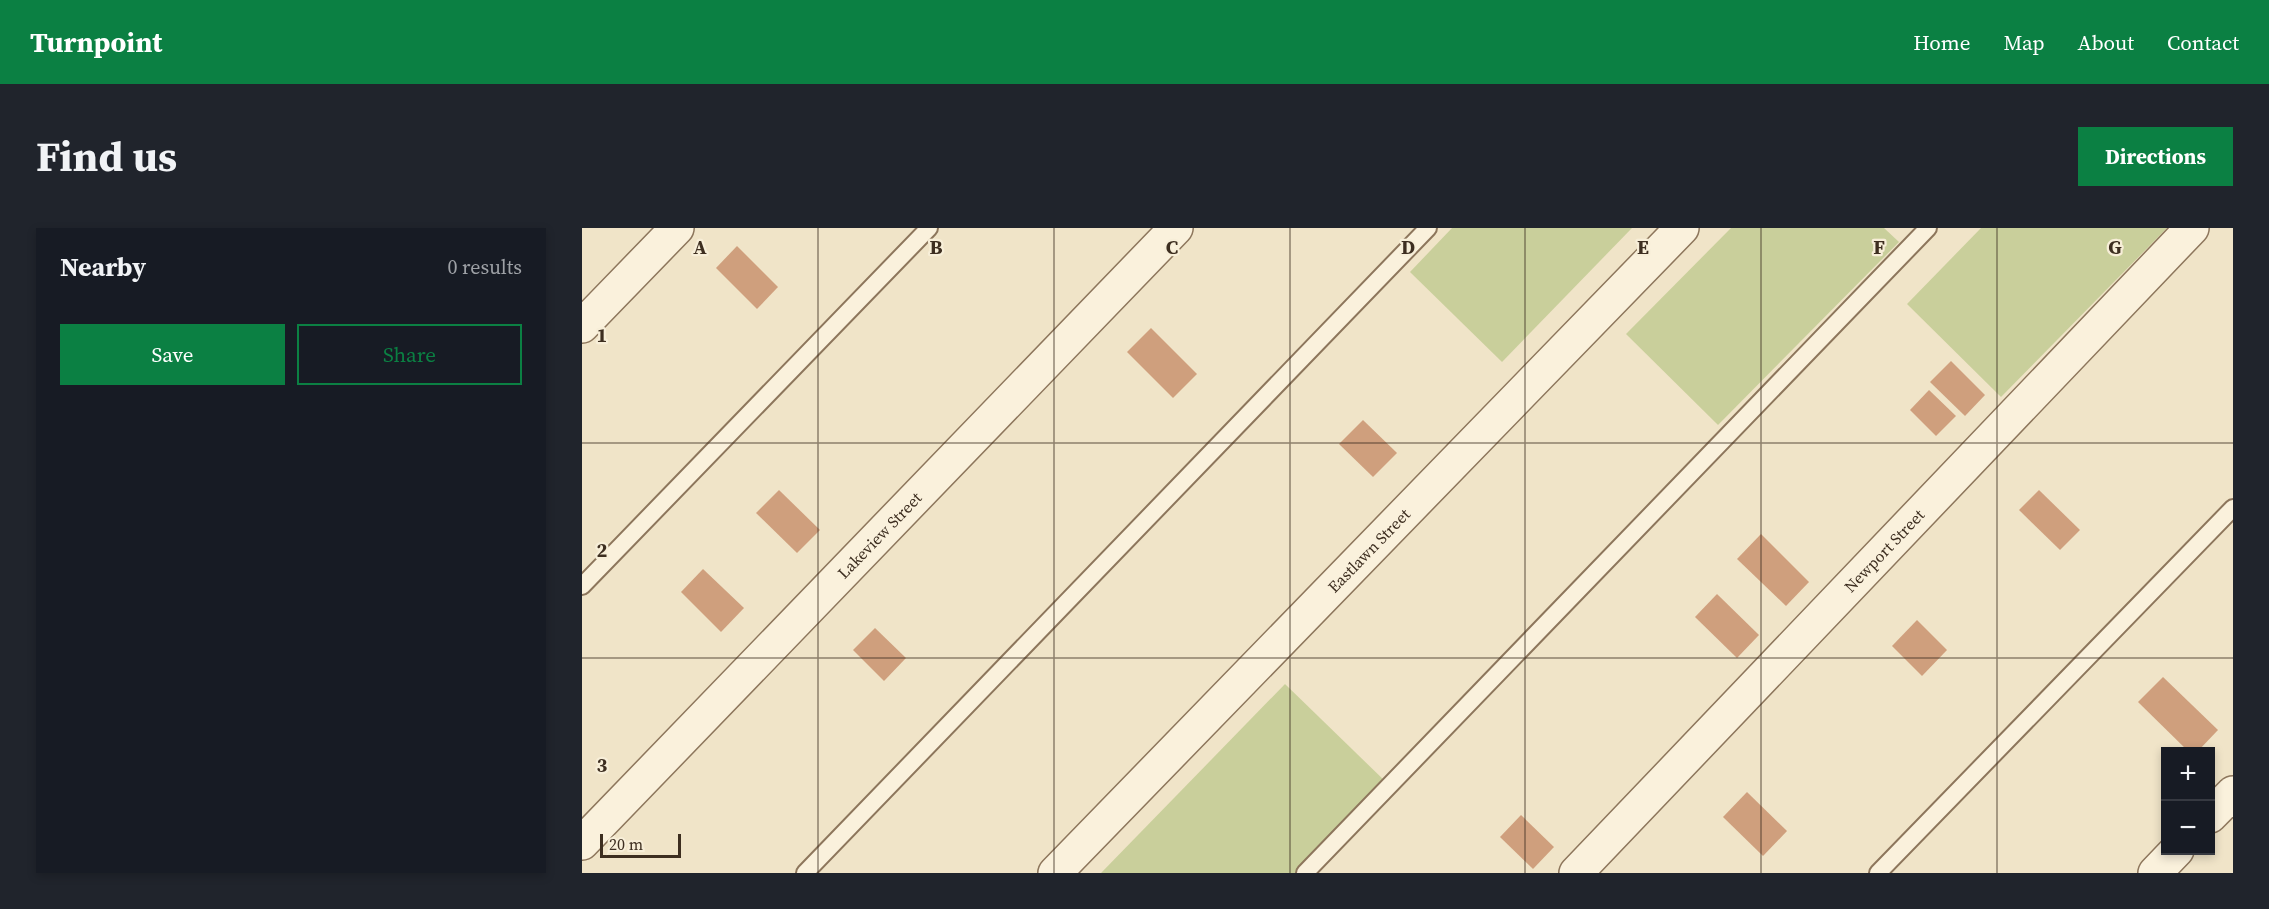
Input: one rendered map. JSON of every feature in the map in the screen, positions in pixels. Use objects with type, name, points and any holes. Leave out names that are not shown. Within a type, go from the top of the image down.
[{"type":"street","points":[[582,326],[677,228]]},
{"type":"street","name":"Lakeview Street","points":[[582,843],[1176,228]]},
{"type":"street","name":"Eastlawn Street","points":[[1055,873],[1682,228]]},
{"type":"street","name":"Newport Street","points":[[1576,873],[2193,228]]},
{"type":"street","points":[[2215,812],[2233,793]]},
{"type":"street","points":[[2156,873],[2172,855]]},
{"type":"lane","points":[[582,586],[929,228]]},
{"type":"lane","points":[[805,873],[1428,228]]},
{"type":"lane","points":[[1305,873],[1928,228]]},
{"type":"lane","points":[[1878,873],[2233,508]]},
{"type":"green space","points":[[1452,228],[1632,228],[1502,362],[1410,272]]},
{"type":"green space","points":[[1731,228],[1884,228],[1899,242],[1718,425],[1626,334]]},
{"type":"green space","points":[[1981,228],[2167,228],[2001,397],[1907,304]]},
{"type":"green space","points":[[1285,684],[1388,784],[1302,873],[1101,873]]},
{"type":"building","points":[[737,246],[778,287],[757,309],[716,268]]},
{"type":"building","points":[[1151,328],[1197,374],[1173,398],[1127,352]]},
{"type":"building","points":[[1951,361],[1985,395],[1965,416],[1930,382]]},
{"type":"building","points":[[1929,390],[1956,416],[1936,436],[1910,410]]},
{"type":"building","points":[[1363,420],[1397,453],[1373,477],[1339,444]]},
{"type":"building","points":[[779,490],[820,530],[797,553],[756,513]]},
{"type":"building","points":[[2039,490],[2080,530],[2060,550],[2019,510]]},
{"type":"building","points":[[1761,534],[1809,582],[1786,606],[1737,559]]},
{"type":"building","points":[[703,569],[744,608],[721,632],[681,592]]},
{"type":"building","points":[[1717,594],[1759,635],[1737,658],[1695,617]]},
{"type":"building","points":[[1917,620],[1947,650],[1922,676],[1892,646]]},
{"type":"building","points":[[875,628],[906,658],[884,681],[853,650]]},
{"type":"building","points":[[2163,677],[2218,730],[2202,747],[2184,747],[2138,702]]},
{"type":"building","points":[[1747,792],[1787,831],[1763,856],[1723,817]]},
{"type":"building","points":[[1521,815],[1554,847],[1533,869],[1500,837]]}]
